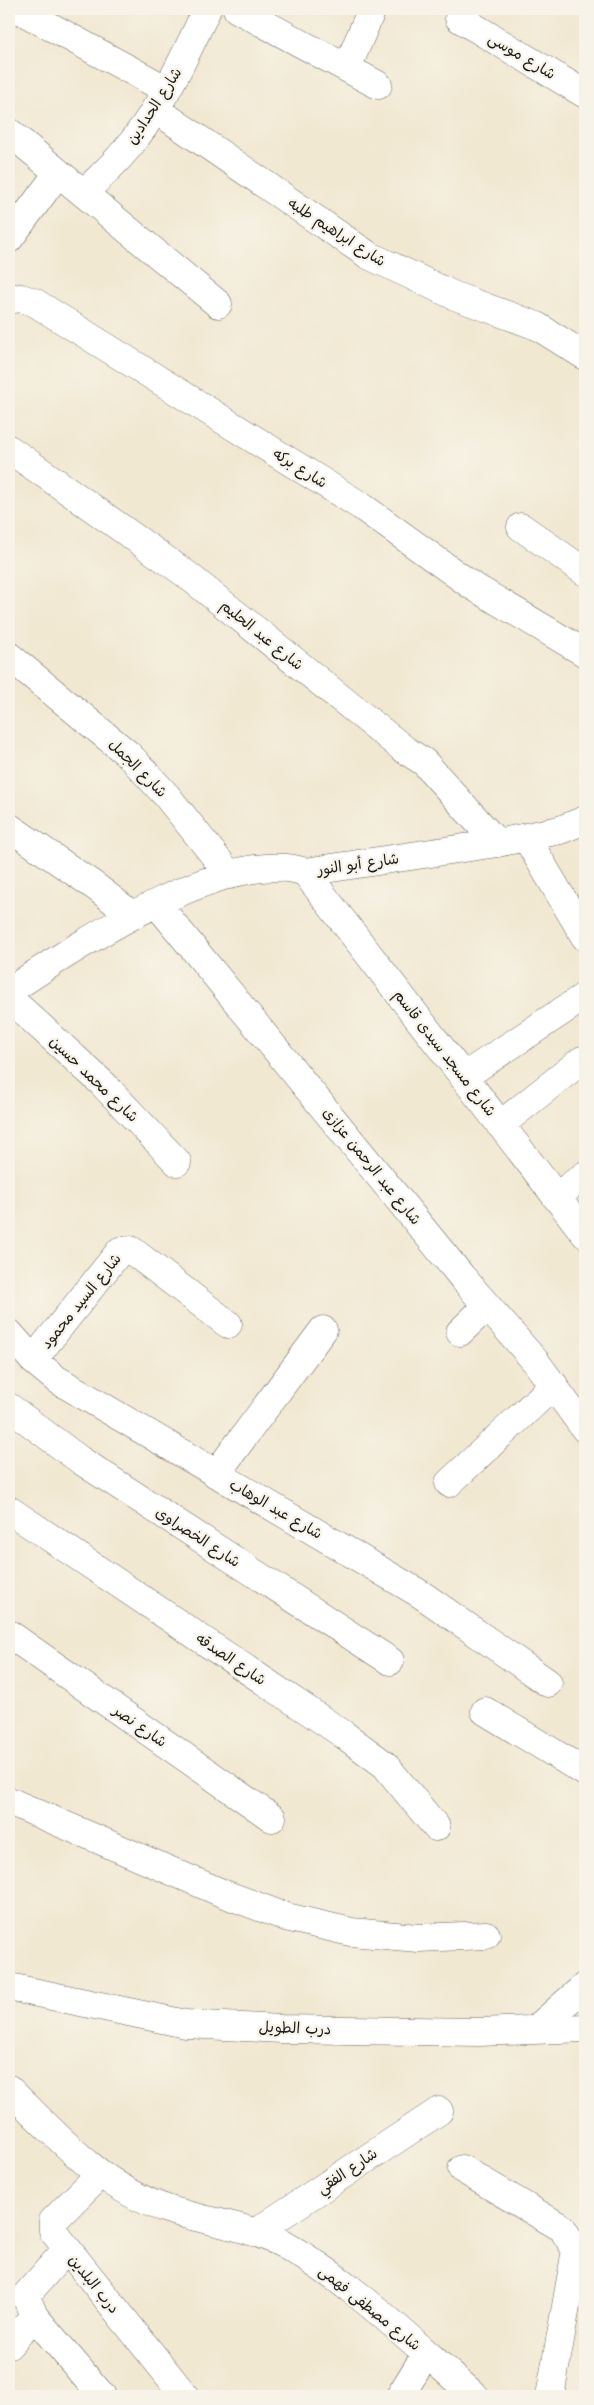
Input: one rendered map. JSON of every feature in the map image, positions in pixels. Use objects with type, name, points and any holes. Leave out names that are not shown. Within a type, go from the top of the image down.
[{"type":"street","name":"شارع ابراهيم طلبه","points":[[18,9],[161,100],[368,255],[455,296],[538,326],[585,356]]},
{"type":"street","name":"شارع الحدادين","points":[[84,193],[134,141],[161,100],[207,9]]},
{"type":"street","points":[[237,9],[378,85]]},
{"type":"street","points":[[347,68],[372,9]]},
{"type":"street","name":"شارع موسى","points":[[459,18],[585,94]]},
{"type":"street","points":[[9,132],[218,304]]},
{"type":"street","points":[[9,239],[58,173]]},
{"type":"street","name":"شارع بركه","points":[[10,298],[22,298],[34,302],[361,506],[471,585],[585,653]]},
{"type":"street","name":"شارع عبد الحليم","points":[[9,448],[165,558],[405,750],[424,762],[497,843]]},
{"type":"street","points":[[521,527],[585,572]]},
{"type":"street","name":"شارع الجمل","points":[[9,656],[129,755],[172,803],[230,875]]},
{"type":"street","name":"شارع أبو النور","points":[[9,992],[74,949],[132,915],[199,885],[230,875],[247,870],[289,866],[305,872],[497,843],[560,830],[585,820]]},
{"type":"street","points":[[9,827],[96,887],[132,915]]},
{"type":"street","points":[[526,836],[585,937]]},
{"type":"street","name":"شارع مسجد سيدى قاسم","points":[[305,872],[585,1234]]},
{"type":"street","name":"شارع عبد الرحمن عزازى","points":[[157,904],[554,1385],[585,1430]]},
{"type":"street","points":[[463,1076],[585,996]]},
{"type":"street","name":"شارع محمد حسين","points":[[9,998],[102,1084],[177,1162]]},
{"type":"street","points":[[500,1125],[582,1060]]},
{"type":"street","points":[[556,1197],[585,1175]]},
{"type":"street","name":"شارع السيد محمود","points":[[32,1360],[120,1251],[124,1250],[131,1250],[228,1324]]},
{"type":"street","points":[[460,1332],[487,1306]]},
{"type":"street","points":[[216,1474],[323,1330]]},
{"type":"street","name":"شارع عبد الوهاب","points":[[9,1333],[32,1360],[56,1379],[422,1595],[548,1683]]},
{"type":"street","points":[[449,1484],[554,1385]]},
{"type":"street","name":"شارع الخصراوى","points":[[9,1407],[80,1460],[390,1661]]},
{"type":"street","name":"شارع الصدقه","points":[[9,1510],[385,1765],[436,1827]]},
{"type":"street","name":"شارع نصر","points":[[9,1634],[272,1818]]},
{"type":"street","points":[[485,1711],[585,1772]]},
{"type":"street","points":[[9,1801],[222,1893],[286,1917],[351,1932],[418,1938],[486,1935]]},
{"type":"street","points":[[535,2030],[585,1986]]},
{"type":"street","name":"درب الطويل","points":[[9,1987],[186,2024],[282,2029],[469,2032],[585,2028]]},
{"type":"street","name":"شارع مصطفى فهمى","points":[[9,2089],[81,2159],[100,2174],[136,2196],[166,2209],[256,2232],[282,2244],[325,2270],[476,2396]]},
{"type":"street","name":"شارع الفقي","points":[[256,2232],[439,2111]]},
{"type":"street","points":[[462,2170],[562,2228],[576,2250],[550,2396]]},
{"type":"street","name":"درب البلدين","points":[[100,2174],[53,2221],[53,2231],[66,2250],[185,2396]]},
{"type":"street","points":[[66,2250],[28,2292],[28,2301],[34,2316],[102,2396]]},
{"type":"street","points":[[9,2344],[34,2316]]},
{"type":"street","points":[[400,2396],[426,2354]]}]
